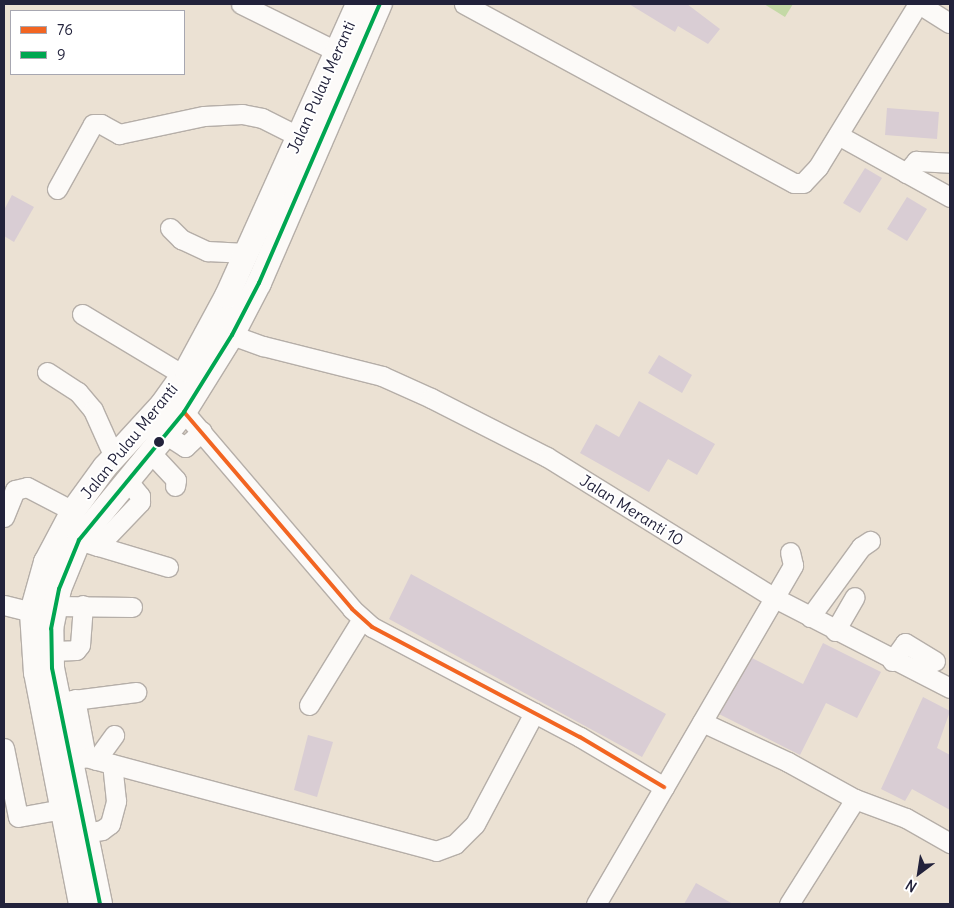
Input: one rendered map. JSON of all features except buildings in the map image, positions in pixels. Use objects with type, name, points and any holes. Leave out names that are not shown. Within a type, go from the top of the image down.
[{"type":"main road","name":"Jalan Pulau Meranti","points":[[100,904],[85,833],[91,760],[67,700],[43,609],[65,571],[89,543],[126,479],[184,412],[232,336],[246,253],[358,4]]},
{"type":"main road","name":"Jalan Pulau Meranti","points":[[81,904],[42,713],[43,609],[46,562],[73,511],[114,457],[183,375],[237,301],[380,4]]},
{"type":"street","points":[[241,4],[336,51]]},
{"type":"street","points":[[464,4],[782,179],[803,183],[818,167],[918,4],[950,23]]},
{"type":"street","points":[[57,189],[93,124],[100,124],[119,134],[204,116],[242,114],[262,118],[298,136]]},
{"type":"street","points":[[838,135],[950,197]]},
{"type":"street","points":[[906,173],[916,161],[950,163]]},
{"type":"street","points":[[170,228],[181,239],[207,251],[246,253]]},
{"type":"street","points":[[82,314],[183,375]]},
{"type":"street","name":"Jalan Meranti 10","points":[[232,336],[304,357],[382,376],[480,422],[547,457],[773,597],[810,617],[892,660],[936,666],[950,688]]},
{"type":"street","points":[[47,372],[78,392],[93,410],[114,457]]},
{"type":"street","points":[[184,412],[362,619],[664,787]]},
{"type":"street","points":[[158,443],[185,447],[202,431]]},
{"type":"street","points":[[158,443],[176,480],[175,486]]},
{"type":"street","points":[[4,518],[15,490],[27,487],[73,511]]},
{"type":"street","points":[[810,617],[855,554],[870,540]]},
{"type":"street","points":[[89,543],[168,567]]},
{"type":"street","points":[[596,904],[793,565],[790,552]]},
{"type":"street","points":[[835,630],[855,597]]},
{"type":"street","points":[[4,605],[43,609],[83,605],[132,607]]},
{"type":"street","points":[[51,640],[81,630],[83,605]]},
{"type":"street","points":[[308,705],[362,619]]},
{"type":"street","points":[[67,700],[136,692]]},
{"type":"street","points":[[91,760],[436,852],[455,844],[475,824],[534,713]]},
{"type":"street","points":[[702,722],[788,762],[855,799],[906,818],[950,843]]},
{"type":"street","points":[[91,760],[114,735]]},
{"type":"street","points":[[5,748],[11,818],[63,809]]},
{"type":"street","points":[[85,833],[102,830],[110,824],[116,801],[91,760]]},
{"type":"street","points":[[789,904],[855,799]]},
{"type":"green space","points":[[764,4],[793,4],[785,17]]},
{"type":"transit line","name":"9","points":[[100,904],[52,668],[51,629],[59,589],[79,540],[184,412],[232,335],[259,283],[380,4]]},
{"type":"transit line","name":"76","points":[[184,412],[352,609],[372,627],[580,737],[664,787]]}]
